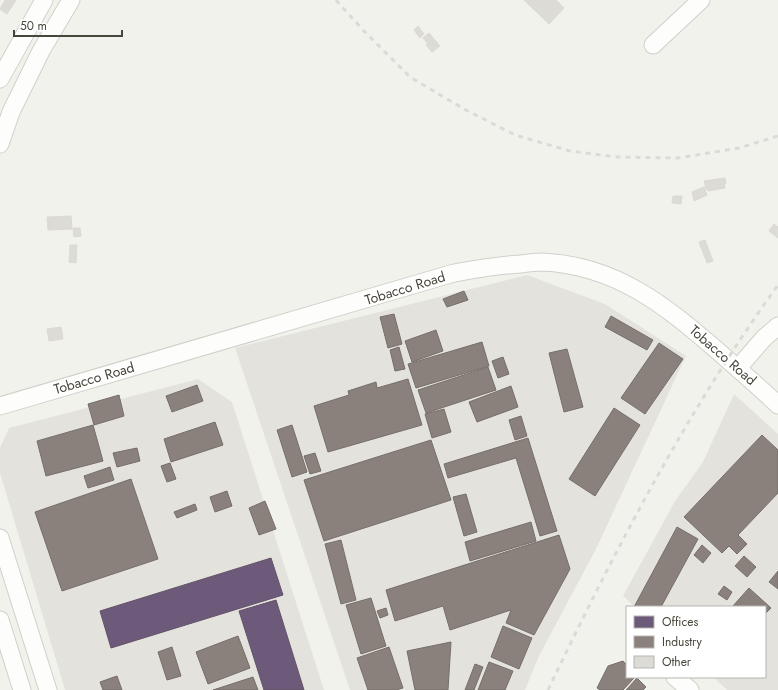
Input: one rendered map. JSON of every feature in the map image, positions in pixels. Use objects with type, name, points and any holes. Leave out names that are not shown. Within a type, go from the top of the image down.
[{"type":"street","points":[[0,79],[44,0]]},
{"type":"street","points":[[0,144],[11,112],[38,58],[71,0]]},
{"type":"street","points":[[653,45],[701,0]]},
{"type":"street","name":"Tobacco Road","points":[[0,406],[454,273],[483,267],[541,262],[574,266],[609,276],[642,292],[683,320],[778,405]]},
{"type":"street","points":[[738,368],[764,338],[778,326]]},
{"type":"street","points":[[0,538],[48,690]]},
{"type":"street","points":[[0,620],[22,690]]},
{"type":"street","points":[[676,678],[690,690]]},
{"type":"shaded area","points":[[527,275],[605,304],[686,356],[596,549],[539,656],[525,690],[350,690],[235,348]]},
{"type":"shaded area","points":[[198,379],[232,402],[324,690],[65,690],[0,473],[0,448],[9,428]]},
{"type":"shaded area","points":[[734,394],[778,434],[778,690],[727,690],[714,678],[766,678],[766,606],[634,606],[623,596],[675,501],[703,462]]},
{"type":"building: Offices","points":[[271,558],[283,595],[111,648],[100,611]]},
{"type":"building: Offices","points":[[276,600],[304,690],[264,690],[239,611]]},
{"type":"building: Industry","points":[[464,291],[468,300],[447,307],[443,299]]},
{"type":"building: Industry","points":[[394,314],[402,344],[388,348],[380,317]]},
{"type":"building: Industry","points":[[611,316],[653,340],[647,350],[605,327]]},
{"type":"building: Industry","points":[[436,330],[443,351],[412,362],[405,341]]},
{"type":"building: Industry","points":[[482,342],[489,366],[416,388],[408,364]]},
{"type":"building: Industry","points":[[659,343],[683,359],[645,414],[621,398]]},
{"type":"building: Industry","points":[[399,347],[405,369],[395,371],[390,350]]},
{"type":"building: Industry","points":[[567,349],[583,407],[564,412],[549,353]]},
{"type":"building: Industry","points":[[503,357],[509,374],[498,378],[492,361]]},
{"type":"building: Industry","points":[[488,367],[496,390],[426,413],[418,390]]},
{"type":"building: Industry","points":[[408,379],[422,425],[328,452],[314,406],[349,395],[348,391],[376,382],[377,388]]},
{"type":"building: Industry","points":[[197,385],[203,401],[172,412],[166,396]]},
{"type":"building: Industry","points":[[511,386],[518,407],[477,422],[469,402]]},
{"type":"building: Industry","points":[[119,395],[124,416],[94,425],[88,404]]},
{"type":"building: Industry","points":[[614,408],[640,425],[595,496],[569,479]]},
{"type":"building: Industry","points":[[444,409],[451,432],[432,438],[425,414]]},
{"type":"building: Industry","points":[[521,416],[527,436],[515,440],[509,420]]},
{"type":"building: Industry","points":[[215,422],[223,445],[171,462],[164,439]]},
{"type":"building: Industry","points":[[93,425],[103,461],[46,476],[37,441]]},
{"type":"building: Industry","points":[[292,425],[307,472],[292,477],[277,430]]},
{"type":"building: Industry","points":[[762,435],[778,450],[778,493],[738,535],[747,544],[737,554],[729,546],[722,553],[684,517]]},
{"type":"building: Industry","points":[[528,438],[557,531],[540,536],[516,458],[448,478],[444,464]]},
{"type":"building: Industry","points":[[431,440],[451,500],[324,541],[304,480]]},
{"type":"building: Industry","points":[[137,448],[140,461],[117,467],[113,453]]},
{"type":"building: Industry","points":[[315,453],[321,471],[310,474],[304,456]]},
{"type":"building: Industry","points":[[170,463],[176,479],[167,482],[161,466]]},
{"type":"building: Industry","points":[[110,467],[114,480],[88,488],[84,476]]},
{"type":"building: Industry","points":[[131,479],[158,559],[62,591],[35,512]]},
{"type":"building: Industry","points":[[227,491],[232,506],[215,512],[210,497]]},
{"type":"building: Industry","points":[[466,494],[477,532],[464,536],[453,497]]},
{"type":"building: Industry","points":[[265,501],[276,529],[259,535],[249,508]]},
{"type":"building: Industry","points":[[195,504],[197,510],[177,518],[174,512]]},
{"type":"building: Industry","points":[[531,522],[536,541],[470,561],[465,542]]},
{"type":"building: Industry","points":[[677,527],[698,539],[662,606],[635,606]]},
{"type":"building: Industry","points":[[559,535],[570,569],[534,635],[506,623],[511,610],[450,630],[443,606],[395,621],[386,590]]},
{"type":"building: Industry","points":[[341,540],[356,600],[341,604],[325,544]]},
{"type":"building: Industry","points":[[702,545],[711,553],[703,563],[694,555]]},
{"type":"building: Industry","points":[[744,556],[756,567],[747,577],[735,566]]},
{"type":"building: Industry","points":[[778,571],[778,589],[769,582]]},
{"type":"building: Industry","points":[[724,586],[732,592],[727,600],[718,594]]},
{"type":"building: Industry","points":[[749,588],[771,608],[766,613],[766,606],[733,606]]},
{"type":"building: Industry","points":[[371,598],[386,646],[361,654],[346,605]]},
{"type":"building: Industry","points":[[386,608],[388,615],[380,618],[377,611]]},
{"type":"building: Industry","points":[[503,626],[532,638],[519,669],[491,657]]},
{"type":"building: Industry","points":[[238,636],[250,668],[208,684],[196,652]]},
{"type":"building: Industry","points":[[451,642],[448,690],[415,690],[407,651]]},
{"type":"building: Industry","points":[[172,647],[181,676],[167,680],[158,652]]},
{"type":"building: Industry","points":[[389,647],[403,688],[396,690],[368,690],[357,658]]},
{"type":"building: Industry","points":[[623,661],[626,664],[626,678],[634,678],[623,690],[600,690],[597,688],[608,666]]},
{"type":"building: Industry","points":[[489,662],[513,671],[505,690],[478,690]]},
{"type":"building: Industry","points":[[475,664],[483,667],[474,690],[465,690]]},
{"type":"building: Industry","points":[[117,676],[122,690],[103,690],[100,682]]},
{"type":"building: Industry","points":[[253,677],[258,690],[213,690]]},
{"type":"building: Industry","points":[[637,678],[646,687],[643,690],[626,690]]},
{"type":"building: Other","points":[[5,0],[16,0],[7,14],[0,9]]},
{"type":"building: Other","points":[[524,0],[556,0],[564,8],[549,24]]},
{"type":"building: Other","points":[[418,26],[424,34],[420,38],[414,30]]},
{"type":"building: Other","points":[[429,33],[440,46],[432,52],[426,45],[428,44],[423,38]]},
{"type":"building: Other","points":[[725,178],[725,188],[708,191],[708,189],[706,189],[704,181]]},
{"type":"building: Other","points":[[704,187],[707,195],[694,201],[692,192]]},
{"type":"building: Other","points":[[673,196],[682,196],[681,204],[672,203]]},
{"type":"building: Other","points":[[71,216],[72,229],[48,230],[47,217]]},
{"type":"building: Other","points":[[774,224],[778,227],[778,238],[769,231]]},
{"type":"building: Other","points":[[73,228],[80,228],[81,236],[74,237]]},
{"type":"building: Other","points":[[705,240],[713,261],[707,263],[699,242]]},
{"type":"building: Other","points":[[70,245],[77,245],[76,263],[69,262]]},
{"type":"building: Other","points":[[61,327],[63,339],[49,341],[47,329]]},
{"type":"railway","points":[[336,0],[362,29],[410,77],[464,109],[515,135],[570,151],[617,157],[678,158],[739,148],[778,136]]},
{"type":"railway","points":[[548,690],[599,585],[654,482],[713,382],[778,285]]}]
